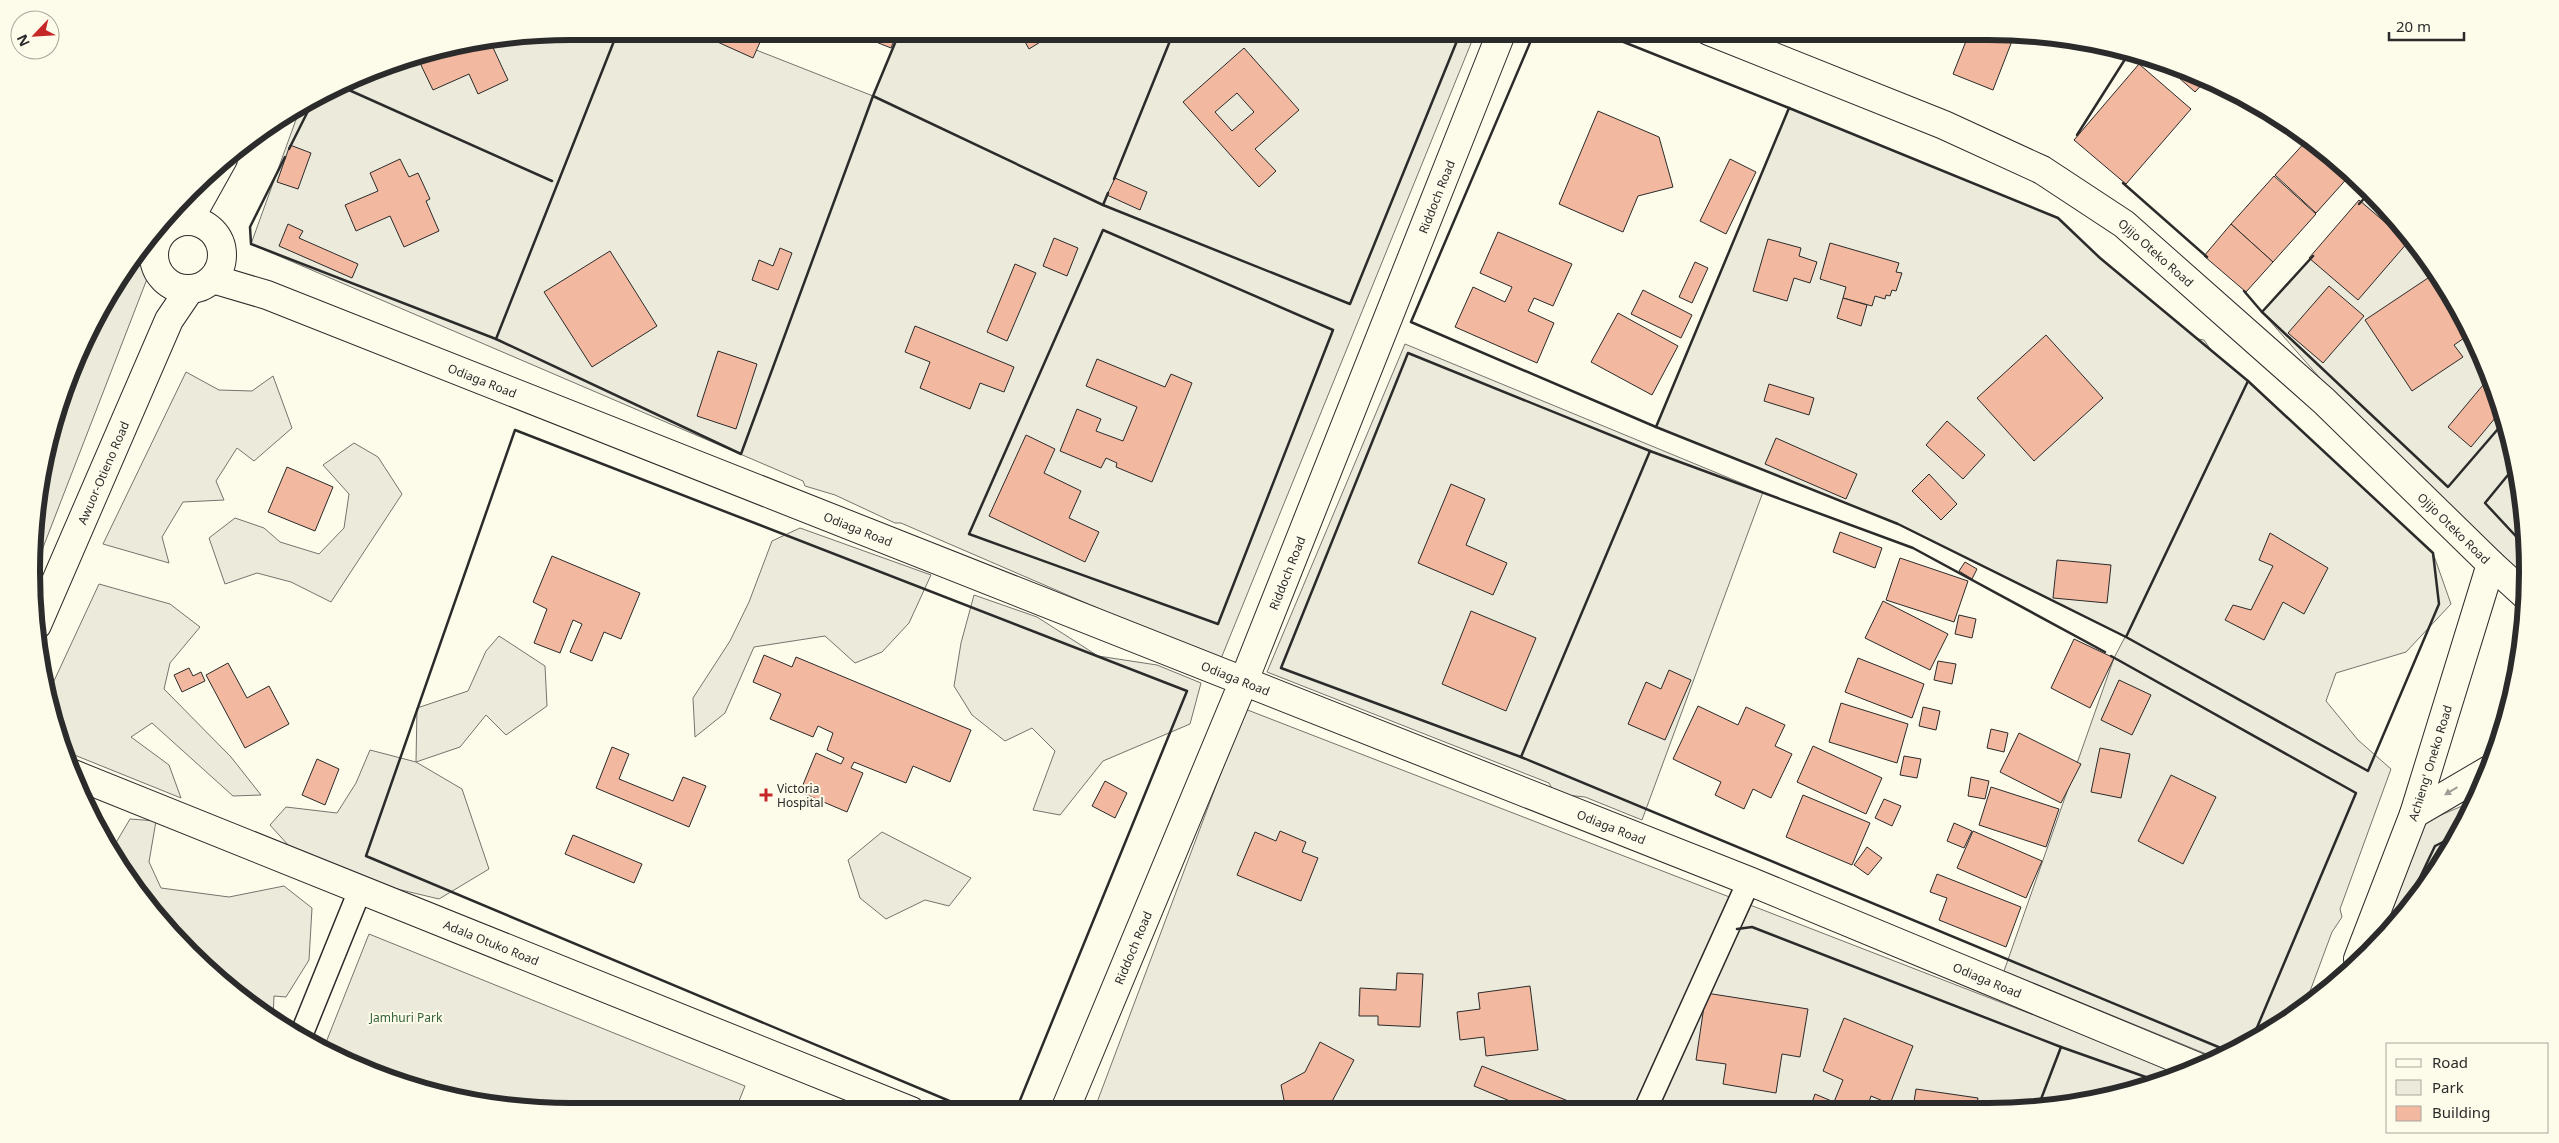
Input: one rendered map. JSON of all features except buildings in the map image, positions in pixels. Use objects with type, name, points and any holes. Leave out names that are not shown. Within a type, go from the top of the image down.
[{"type":"main road","name":"Riddoch Road","points":[[1067,1103],[1243,683],[1498,40]]},
{"type":"main road","name":"Ojijo Oteko Road","points":[[1732,40],[1944,125],[2042,170],[2124,224],[2324,400],[2518,589]]},
{"type":"main road","points":[[199,223],[217,176]]},
{"type":"main road","name":"Awuor-Otieno Road","points":[[42,614],[169,320],[220,241],[199,223],[179,221],[161,235]]},
{"type":"main road","name":"Awuor-Otieno Road","points":[[154,243],[159,272],[198,277]]},
{"type":"main road","name":"Odiaga Road","points":[[198,277],[267,295],[1749,882],[2189,1064]]},
{"type":"main road","name":"Achieng' Oneko Road","points":[[2362,948],[2414,814],[2491,564]]},
{"type":"main road","points":[[2414,814],[2478,776]]},
{"type":"main road","name":"Adala Otuko Road","points":[[81,777],[891,1103]]},
{"type":"street","points":[[1648,1103],[1749,882]]},
{"type":"street","points":[[303,1030],[360,890]]},
{"type":"green space","points":[[731,40],[873,96],[896,40],[1472,40],[1220,661],[901,523],[895,523],[835,495],[805,486],[803,481],[251,244],[297,117],[368,80],[434,58],[468,50],[537,41]]},
{"type":"green space","points":[[1789,108],[2058,218],[2100,258],[2198,339],[2204,340],[2211,350],[2248,381],[2433,553],[2451,604],[2406,652],[2336,673],[2326,701],[2358,740],[2391,769],[2340,909],[2342,917],[2332,932],[2309,995],[2253,1032],[2208,1055],[2004,971],[2114,658],[2125,637],[1898,524],[1656,427]]},
{"type":"green space","points":[[2365,198],[2387,221],[2429,276],[2448,306],[2479,368],[2501,434],[2509,468],[2518,537],[2519,580],[2434,508],[2262,312]]},
{"type":"green space","points":[[140,261],[152,266],[41,554],[50,468],[58,434],[80,368],[111,306],[130,276]]},
{"type":"green space","points":[[1405,344],[1763,492],[1642,820],[1585,797],[1555,794],[1549,783],[1267,672]]},
{"type":"green space","points":[[186,372],[219,390],[252,391],[273,376],[292,428],[254,461],[237,448],[216,481],[224,500],[183,502],[162,537],[169,563],[103,544]]},
{"type":"green space","points":[[354,443],[378,457],[402,494],[331,602],[291,582],[257,573],[225,584],[209,538],[235,518],[264,528],[280,542],[319,554],[344,528],[349,494],[323,465]]},
{"type":"green space","points":[[800,528],[931,575],[909,623],[882,652],[855,663],[825,636],[754,647],[725,713],[695,737],[693,698],[730,641],[749,602],[772,541]]},
{"type":"green space","points":[[99,584],[170,604],[200,627],[170,663],[164,689],[231,757],[261,795],[233,796],[152,723],[131,737],[169,765],[181,798],[72,754],[52,685]]},
{"type":"green space","points":[[974,595],[1037,617],[1098,656],[1157,665],[1201,683],[1190,724],[1103,761],[1060,815],[1033,810],[1055,751],[1032,728],[1005,741],[972,715],[954,686],[961,643]]},
{"type":"green space","points":[[499,636],[545,666],[547,706],[506,735],[486,715],[460,747],[416,762],[417,708],[468,691],[486,651]]},
{"type":"green space","points":[[1245,709],[2174,1069],[2125,1085],[2091,1093],[2022,1102],[1097,1103]]},
{"type":"green space","points":[[370,750],[416,762],[462,789],[489,869],[439,899],[309,868],[270,825],[286,807],[337,813],[356,783]]},
{"type":"green space","points":[[2465,805],[2429,867],[2409,895],[2381,928],[2422,823]]},
{"type":"green space","points":[[130,819],[156,821],[149,862],[161,888],[229,897],[284,886],[312,908],[309,960],[286,997],[274,996],[273,1011],[221,971],[172,922],[150,895],[115,844]]},
{"type":"green space","points":[[882,832],[971,878],[949,906],[925,900],[886,919],[860,898],[848,860]]},
{"type":"green space","name":"Jamhuri Park","points":[[369,934],[745,1086],[738,1103],[537,1102],[468,1093],[434,1085],[368,1063],[326,1043]]},
{"type":"wall","points":[[614,40],[496,339],[741,454],[873,96]]},
{"type":"wall","points":[[896,40],[873,96],[1103,205]]},
{"type":"wall","points":[[1114,179],[1170,40]]},
{"type":"wall","points":[[1108,193],[1103,205],[1350,304],[1457,40]]},
{"type":"wall","points":[[1531,40],[1411,322],[1656,427],[1898,524],[2126,637],[2248,381],[2100,258],[2058,218],[1789,108]]},
{"type":"wall","points":[[1619,40],[1789,108],[1656,427]]},
{"type":"wall","points":[[2077,135],[2126,58]]},
{"type":"wall","points":[[348,89],[552,181]]},
{"type":"wall","points":[[289,149],[309,110]]},
{"type":"wall","points":[[285,157],[250,227],[251,244],[496,339]]},
{"type":"wall","points":[[2123,183],[2207,257]]},
{"type":"wall","points":[[2359,204],[2365,198]]},
{"type":"wall","points":[[1103,230],[1333,330],[1218,624],[969,534],[1103,230]]},
{"type":"wall","points":[[2313,256],[2262,312],[2448,487],[2499,428]]},
{"type":"wall","points":[[2244,291],[2262,312]]},
{"type":"wall","points":[[1521,757],[1281,668],[1408,353],[1650,451]]},
{"type":"wall","points":[[2126,637],[2368,771],[2439,604],[2433,553],[2248,381]]},
{"type":"wall","points":[[954,1103],[366,856],[515,430],[1187,691],[1019,1103]]},
{"type":"wall","points":[[2105,652],[1913,548],[1650,451],[1521,757],[2222,1048]]},
{"type":"wall","points":[[2510,473],[2485,503],[2518,539]]},
{"type":"wall","points":[[2111,656],[2356,793],[2256,1030]]},
{"type":"wall","points":[[2417,884],[2435,846],[2446,841]]},
{"type":"wall","points":[[1737,929],[1752,927],[2061,1047]]},
{"type":"wall","points":[[2041,1100],[2061,1047],[2148,1078]]},
{"type":"place","name":"Victoria Hospital","points":[[766,795]]}]
